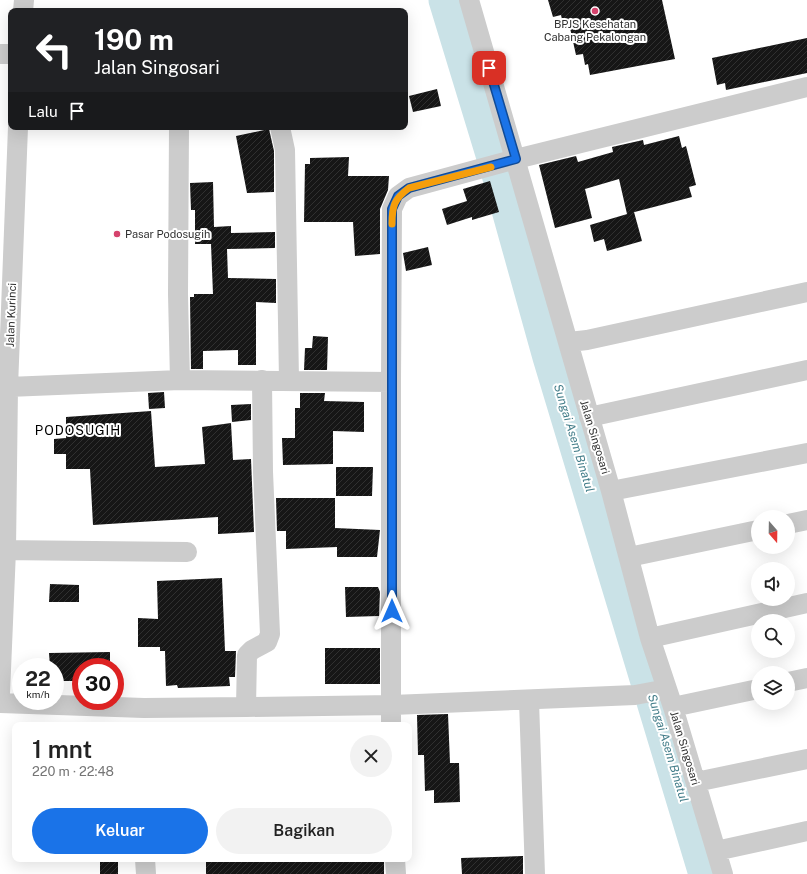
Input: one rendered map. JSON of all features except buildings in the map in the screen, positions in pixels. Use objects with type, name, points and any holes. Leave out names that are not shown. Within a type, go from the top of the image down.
[{"type":"street","name":"Jalan Singosari","points":[[475,2],[513,160],[569,342],[629,557],[665,696],[696,782],[723,874]]},
{"type":"street","points":[[391,722],[392,209],[398,196],[409,188],[485,169],[513,160],[807,87]]},
{"type":"street","name":"Jalan Kurinci","points":[[0,694],[4,417],[8,387],[7,230],[18,130]]},
{"type":"street","points":[[179,130],[178,294],[180,380]]},
{"type":"street","points":[[281,130],[285,150],[289,380]]},
{"type":"street","points":[[569,342],[587,340],[807,292]]},
{"type":"street","points":[[589,417],[807,370]]},
{"type":"street","points":[[8,387],[180,380],[391,382]]},
{"type":"street","points":[[246,707],[247,655],[252,650],[267,642],[270,634],[262,472],[262,380]]},
{"type":"street","points":[[611,491],[807,453]]},
{"type":"street","points":[[795,523],[807,520]]},
{"type":"street","points":[[629,557],[751,531]]},
{"type":"street","points":[[3,550],[187,552]]},
{"type":"street","points":[[650,638],[807,604]]},
{"type":"street","points":[[795,681],[807,678]]},
{"type":"street","points":[[0,703],[144,717],[246,707],[529,701],[635,695],[665,696],[751,690]]},
{"type":"street","points":[[529,701],[535,874]]},
{"type":"street","points":[[696,782],[807,759]]},
{"type":"street","points":[[716,851],[807,831]]},
{"type":"street","points":[[145,862],[146,874]]},
{"type":"street","points":[[395,862],[396,874]]},
{"type":"waterway","name":"Sungai Asem Binatul","points":[[446,0],[499,174],[550,357],[706,874]]},
{"type":"slow traffic","points":[[392,224],[392,209],[398,196],[409,188],[491,167]]},
{"type":"place","name":"BPJS Kesehatan Cabang Pekalongan","points":[[595,11]]},
{"type":"place","name":"Pasar Podosugih","points":[[117,234]]},
{"type":"district","name":"PODOSUGIH","points":[[78,430]]},
{"type":"route","points":[[392,611],[392,209],[398,196],[409,188],[485,169],[516,159],[489,68]]}]
